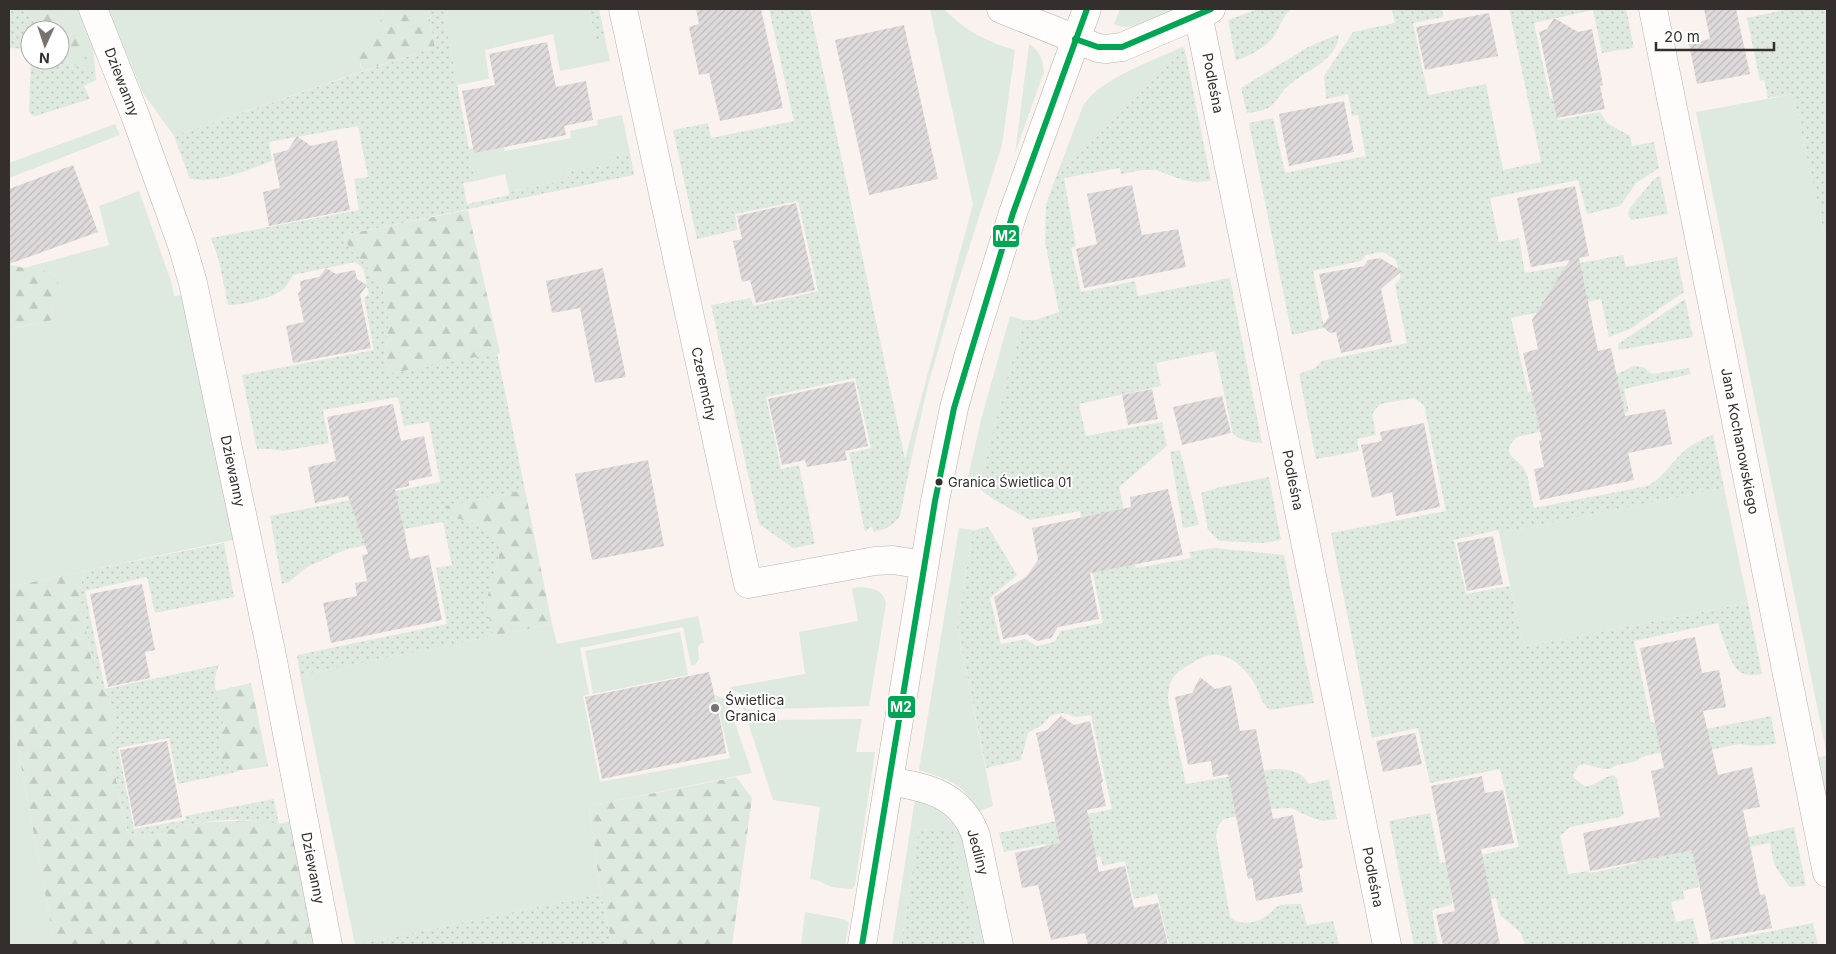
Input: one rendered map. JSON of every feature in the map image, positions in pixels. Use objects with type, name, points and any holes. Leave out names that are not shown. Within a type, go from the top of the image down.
[{"type":"street","name":"Dziewanny","points":[[93,9],[135,115],[182,246],[193,283],[271,651],[328,945]]},
{"type":"street","name":"Czeremchy","points":[[623,9],[748,584],[875,561],[893,560],[924,565]]},
{"type":"street","points":[[1001,9],[1098,48],[1106,49],[1122,47],[1205,12]]},
{"type":"street","points":[[862,945],[924,565],[950,427],[969,354],[1013,213],[1087,9]]},
{"type":"street","name":"Jana Kochanowskiego","points":[[1653,9],[1827,873]]},
{"type":"street","name":"Podleśna","points":[[1205,12],[1387,945]]},
{"type":"street","name":"Jedliny","points":[[889,781],[937,792],[955,804],[968,820],[976,836],[999,945]]},
{"type":"green space","points":[[9,9],[22,9],[32,20],[20,20],[20,49],[9,48]]},
{"type":"green space","points":[[22,9],[65,9],[70,20],[32,20]]},
{"type":"green space","points":[[65,9],[81,9],[92,36],[96,80],[70,20]]},
{"type":"green space","points":[[108,9],[385,9],[379,24],[363,38],[360,65],[363,71],[174,136],[143,93]]},
{"type":"green space","points":[[385,9],[428,9],[435,47],[363,71],[358,55],[359,46],[363,38],[379,24]]},
{"type":"green space","points":[[428,9],[443,9],[475,181],[463,183],[467,204],[509,195],[509,192],[568,179],[567,172],[614,164],[612,157],[630,153],[634,175],[343,235],[350,250],[363,261],[383,292],[388,314],[388,334],[384,353],[388,374],[497,353],[525,490],[445,506],[450,517],[469,522],[487,530],[498,543],[497,564],[487,602],[493,636],[300,675],[297,655],[447,624],[436,568],[452,565],[443,522],[405,529],[406,538],[347,549],[307,567],[289,582],[282,584],[270,516],[440,482],[429,422],[404,426],[398,397],[323,410],[329,443],[283,451],[257,449],[242,375],[374,350],[364,298],[369,294],[363,268],[355,262],[293,275],[285,288],[276,294],[247,303],[228,305],[219,261],[211,238],[359,210],[354,179],[368,177],[358,126],[269,142],[272,161],[222,178],[201,180],[190,179],[174,136],[435,47]]},
{"type":"green space","points":[[443,9],[589,9],[596,39],[605,38],[610,61],[560,71],[553,34],[485,50],[489,79],[457,85]]},
{"type":"green space","points":[[589,9],[599,9],[605,38],[596,40]]},
{"type":"green space","points":[[769,9],[810,9],[905,459],[912,456],[900,516],[885,528],[874,532],[872,526],[865,532],[849,453],[871,448],[855,378],[766,397],[781,469],[799,465],[815,544],[793,548],[759,524],[711,305],[751,298],[753,306],[818,291],[798,201],[735,214],[737,230],[697,239],[673,130],[708,123],[711,138],[794,121]]},
{"type":"green space","points":[[930,9],[944,9],[976,34],[1015,50],[1002,145],[954,295],[928,385],[912,456],[905,459],[973,204]]},
{"type":"green space","points":[[1120,9],[1178,9],[1146,23],[1121,27],[1114,24]]},
{"type":"green space","points":[[1258,9],[1291,9],[1284,17],[1276,33],[1264,47],[1236,61],[1228,20]]},
{"type":"green space","points":[[1392,9],[1442,9],[1443,17],[1413,23],[1428,95],[1486,84],[1503,170],[1541,162],[1509,9],[1626,9],[1634,48],[1602,53],[1593,10],[1534,23],[1550,98],[1553,98],[1558,120],[1600,112],[1607,123],[1630,136],[1632,146],[1654,142],[1659,168],[1636,183],[1620,206],[1587,214],[1578,180],[1490,198],[1499,242],[1519,238],[1525,273],[1623,255],[1626,267],[1677,257],[1684,292],[1630,329],[1609,337],[1601,299],[1511,318],[1528,392],[1619,373],[1634,366],[1643,367],[1652,374],[1689,368],[1691,374],[1624,389],[1629,412],[1517,437],[1511,443],[1509,453],[1526,472],[1534,508],[1647,486],[1653,483],[1688,448],[1713,434],[1724,488],[1499,533],[1498,530],[1454,540],[1466,594],[1510,586],[1523,647],[1748,603],[1762,674],[1747,675],[1734,666],[1718,623],[1634,641],[1651,722],[1658,724],[1671,736],[1771,716],[1776,744],[1754,746],[1739,744],[1696,753],[1676,749],[1642,757],[1636,761],[1610,769],[1584,764],[1578,766],[1573,775],[1584,786],[1592,785],[1614,775],[1617,779],[1624,814],[1620,817],[1570,827],[1560,836],[1568,874],[1588,871],[1591,873],[1794,827],[1806,886],[1789,886],[1778,871],[1770,843],[1694,858],[1699,887],[1683,891],[1685,899],[1671,902],[1676,922],[1693,918],[1699,945],[1525,945],[1521,933],[1500,915],[1496,898],[1476,902],[1453,900],[1451,905],[1432,910],[1438,945],[1414,945],[1389,821],[1430,813],[1440,863],[1519,847],[1500,769],[1430,783],[1418,728],[1372,738],[1331,533],[1446,511],[1424,405],[1414,398],[1380,404],[1372,414],[1376,435],[1357,439],[1359,451],[1316,459],[1299,374],[1315,368],[1322,361],[1407,343],[1395,285],[1401,278],[1396,260],[1383,252],[1366,255],[1361,261],[1313,271],[1324,328],[1292,335],[1249,123],[1273,118],[1285,173],[1366,156],[1358,115],[1352,116],[1348,94],[1326,99],[1324,76],[1353,32],[1395,23]]},
{"type":"green space","points":[[1788,9],[1827,9],[1827,245],[1793,94],[1768,98],[1764,80],[1760,81],[1747,18]]},
{"type":"green space","points":[[70,20],[92,70],[70,64]]},
{"type":"green space","points":[[1339,34],[1333,52],[1326,59],[1295,80],[1270,107],[1247,113],[1241,88],[1308,47]]},
{"type":"green space","points":[[1029,44],[1036,49],[1040,56],[1044,72],[1015,153]]},
{"type":"green space","points":[[1182,47],[1185,50],[1056,177],[1083,106],[1091,96],[1128,71]]},
{"type":"green space","points":[[1185,50],[1211,181],[1196,182],[1183,180],[1156,170],[1121,174],[1120,168],[1064,178],[1076,246],[1071,248],[1081,292],[1135,281],[1138,296],[1230,278],[1262,443],[1243,440],[1233,434],[1215,351],[1156,363],[1161,386],[1079,404],[1086,436],[1162,422],[1167,446],[1119,487],[1136,568],[1191,558],[1189,552],[1214,548],[1284,555],[1314,703],[1270,710],[1264,704],[1256,686],[1247,673],[1232,660],[1220,655],[1204,657],[1179,671],[1169,687],[1168,699],[1186,784],[1274,769],[1299,774],[1309,784],[1329,779],[1337,819],[1324,821],[1312,818],[1291,808],[1271,809],[1224,819],[1218,826],[1216,836],[1230,917],[1239,922],[1250,923],[1264,917],[1278,906],[1301,904],[1307,925],[1333,921],[1339,945],[1169,945],[1157,894],[1134,899],[1125,861],[1103,866],[1100,856],[1051,867],[1045,844],[1004,852],[999,833],[1112,809],[1091,715],[1076,717],[1063,713],[1051,715],[1042,725],[1028,733],[1021,760],[986,768],[957,626],[973,530],[988,527],[1017,575],[990,598],[1001,644],[1025,639],[1037,646],[1054,642],[1061,631],[1103,623],[1080,511],[1030,520],[993,499],[980,489],[988,450],[1023,320],[1035,320],[1059,312],[1045,242],[1046,204],[1056,177]]},
{"type":"green space","points":[[70,64],[92,70],[96,80],[84,86],[90,99],[35,116],[31,115],[29,111],[31,70],[70,70]]},
{"type":"green space","points":[[1793,94],[1827,245],[1827,755],[1696,112]]},
{"type":"green space","points":[[622,115],[630,153],[612,157],[615,164],[567,172],[568,179],[509,192],[505,174],[475,181],[469,149],[502,143],[505,151],[571,138],[570,131],[598,125],[597,120]]},
{"type":"green space","points":[[115,124],[120,135],[9,178],[9,163]]},
{"type":"green space","points":[[1660,176],[1668,214],[1631,220],[1628,214],[1629,209],[1654,179]]},
{"type":"green space","points":[[139,191],[172,284],[174,296],[186,295],[237,539],[9,587],[9,329],[53,320],[52,307],[57,297],[56,276],[37,267],[24,268],[109,245],[99,206]]},
{"type":"green space","points":[[468,210],[500,353],[388,374],[384,353],[388,334],[383,292],[363,261],[350,250],[343,235]]},
{"type":"green space","points":[[9,262],[11,265],[24,268],[37,267],[56,276],[58,284],[57,297],[52,307],[53,320],[9,329]]},
{"type":"green space","points":[[1685,299],[1693,337],[1619,350],[1618,344]]},
{"type":"green space","points":[[1010,316],[1023,320],[988,450],[980,489],[966,486],[981,420]]},
{"type":"green space","points":[[1180,450],[1199,525],[1183,528],[1170,452]]},
{"type":"green space","points":[[1269,477],[1281,540],[1264,543],[1220,541],[1208,530],[1201,493]]},
{"type":"green space","points":[[1724,488],[1748,603],[1523,647],[1499,533]]},
{"type":"green space","points":[[525,490],[552,624],[493,636],[487,602],[497,564],[498,543],[487,530],[469,522],[450,517],[444,506]]},
{"type":"green space","points":[[959,528],[973,530],[957,626],[993,806],[978,812],[967,794],[960,788],[946,780],[919,770]]},
{"type":"green space","points":[[224,543],[234,597],[155,613],[147,577],[85,591],[105,689],[219,665],[216,673],[215,688],[223,723],[219,747],[220,755],[228,766],[241,771],[178,784],[169,738],[118,748],[134,829],[186,820],[185,816],[274,799],[279,824],[256,820],[216,821],[190,824],[150,836],[135,836],[128,832],[114,770],[112,750],[114,711],[95,676],[81,603],[81,585],[85,571]]},
{"type":"green space","points":[[85,571],[81,585],[81,603],[95,676],[114,711],[112,750],[114,770],[128,832],[134,836],[150,836],[180,826],[208,822],[265,820],[279,824],[293,820],[317,945],[55,945],[9,702],[9,587]]},
{"type":"green space","points":[[858,587],[879,592],[886,603],[869,706],[776,709],[730,689],[731,687],[805,674],[799,632],[858,621],[852,589]]},
{"type":"green space","points":[[698,616],[704,643],[698,647],[699,659],[696,664],[691,666],[683,627],[580,648],[589,694],[583,696],[600,782],[730,758],[715,695],[727,700],[752,773],[589,806],[601,894],[355,945],[300,675],[552,624],[557,644]]},
{"type":"green space","points":[[680,632],[688,675],[593,694],[585,651]]},
{"type":"green space","points":[[251,683],[268,766],[243,770],[235,769],[228,767],[220,755],[219,744],[223,721],[215,691]]},
{"type":"green space","points":[[9,702],[55,945],[9,945]]},
{"type":"green space","points":[[743,707],[773,720],[862,719],[856,752],[875,752],[855,885],[852,889],[831,887],[810,879],[820,807],[773,800]]},
{"type":"green space","points":[[1827,755],[1827,811],[1816,758]]},
{"type":"green space","points":[[736,777],[752,798],[732,945],[612,945],[601,894],[589,806]]},
{"type":"green space","points":[[915,800],[942,813],[962,835],[988,945],[976,945],[953,832],[919,829],[901,945],[892,945]]},
{"type":"green space","points":[[919,829],[953,831],[976,945],[901,945]]},
{"type":"green space","points":[[601,894],[612,945],[355,945]]},
{"type":"green space","points":[[805,912],[843,919],[849,923],[845,945],[801,945]]},
{"type":"green space","points":[[1813,923],[1818,945],[1700,945]]},
{"type":"building","points":[[696,9],[761,9],[783,108],[720,121],[709,73],[699,75],[689,27],[699,24]]},
{"type":"building","points":[[1704,9],[1736,9],[1750,74],[1697,84],[1689,44],[1710,39]]},
{"type":"building","points":[[1489,13],[1498,56],[1425,70],[1416,27]]},
{"type":"building","points":[[1554,18],[1578,32],[1592,29],[1603,85],[1600,86],[1605,109],[1557,118],[1539,32],[1547,29]]},
{"type":"building","points":[[904,25],[938,179],[869,195],[835,40]]},
{"type":"building","points":[[547,42],[556,87],[586,81],[593,120],[564,126],[566,135],[474,153],[462,91],[495,85],[489,54]]},
{"type":"building","points":[[1344,101],[1354,152],[1289,166],[1279,114]]},
{"type":"building","points":[[297,136],[311,146],[337,140],[350,210],[269,226],[263,192],[280,188],[273,154],[288,150]]},
{"type":"building","points":[[73,165],[98,232],[9,264],[9,189]]},
{"type":"building","points":[[1132,185],[1142,235],[1178,229],[1186,267],[1084,288],[1076,249],[1097,244],[1087,194]]},
{"type":"building","points":[[1575,186],[1589,256],[1579,258],[1598,351],[1611,348],[1625,416],[1665,409],[1672,444],[1628,453],[1634,480],[1540,500],[1534,469],[1544,467],[1539,441],[1542,440],[1523,353],[1538,349],[1532,320],[1570,260],[1531,267],[1517,198]]},
{"type":"building","points":[[796,203],[815,290],[756,303],[750,280],[742,282],[733,241],[742,239],[737,216]]},
{"type":"building","points":[[1380,258],[1402,271],[1381,289],[1392,342],[1341,353],[1336,332],[1330,333],[1322,326],[1329,317],[1319,274],[1364,266],[1368,260]]},
{"type":"building","points":[[326,268],[336,274],[355,270],[357,279],[367,285],[360,295],[371,348],[293,363],[286,326],[304,322],[298,294],[301,290],[300,281],[319,277]]},
{"type":"building","points":[[603,268],[626,377],[595,383],[580,308],[552,313],[546,281]]},
{"type":"building","points":[[854,381],[868,446],[845,451],[847,460],[807,467],[805,460],[782,465],[768,399]]},
{"type":"building","points":[[1152,389],[1158,419],[1128,425],[1122,395]]},
{"type":"building","points":[[1222,396],[1231,433],[1182,445],[1173,407]]},
{"type":"building","points":[[393,404],[401,441],[424,436],[432,476],[409,481],[409,486],[395,489],[410,559],[429,555],[442,620],[331,643],[323,603],[357,596],[355,583],[367,581],[362,555],[368,554],[348,496],[315,503],[308,467],[336,461],[327,417]]},
{"type":"building","points":[[1424,423],[1440,507],[1396,516],[1392,492],[1372,498],[1361,445],[1382,441],[1380,432]]},
{"type":"building","points":[[648,460],[664,546],[592,560],[575,474]]},
{"type":"building","points":[[1168,489],[1183,555],[1090,573],[1099,619],[1058,627],[1051,638],[1037,641],[1027,634],[1003,639],[994,597],[1027,576],[1038,560],[1032,528],[1131,507],[1130,497]]},
{"type":"building","points":[[1493,536],[1503,584],[1467,591],[1457,543]]},
{"type":"building","points":[[142,584],[155,650],[145,652],[150,678],[108,687],[90,594]]},
{"type":"building","points":[[1695,637],[1702,673],[1719,670],[1726,707],[1703,711],[1718,775],[1752,767],[1760,807],[1743,810],[1760,895],[1765,894],[1772,928],[1711,940],[1692,850],[1590,871],[1583,833],[1660,817],[1651,771],[1664,768],[1640,648]]},
{"type":"building","points":[[709,672],[726,753],[602,779],[585,697]]},
{"type":"building","points":[[1200,677],[1215,689],[1231,685],[1240,731],[1256,729],[1273,819],[1293,815],[1303,868],[1299,869],[1303,892],[1256,901],[1252,878],[1248,879],[1228,774],[1213,777],[1211,761],[1188,765],[1175,697],[1192,693]]},
{"type":"building","points":[[1061,716],[1074,725],[1090,721],[1106,806],[1087,810],[1099,872],[1125,866],[1134,908],[1158,903],[1168,945],[1088,945],[1085,933],[1051,940],[1038,885],[1022,888],[1015,853],[1060,843],[1036,733],[1047,730]]},
{"type":"building","points":[[1415,733],[1422,764],[1383,772],[1376,741]]},
{"type":"building","points":[[167,741],[182,817],[135,827],[120,750]]},
{"type":"building","points":[[1482,776],[1485,793],[1503,790],[1514,843],[1481,849],[1500,945],[1443,945],[1436,915],[1455,911],[1431,786]]},
{"type":"transit line","name":"M2","points":[[862,945],[935,501],[954,408],[1013,213],[1087,9]]},
{"type":"transit line","name":"M2","points":[[1075,39],[1098,47],[1122,47],[1211,9]]},
{"type":"place","name":"Granica Świetlica 01","points":[[939,482]]},
{"type":"place","name":"Świetlica Granica","points":[[715,708]]}]
